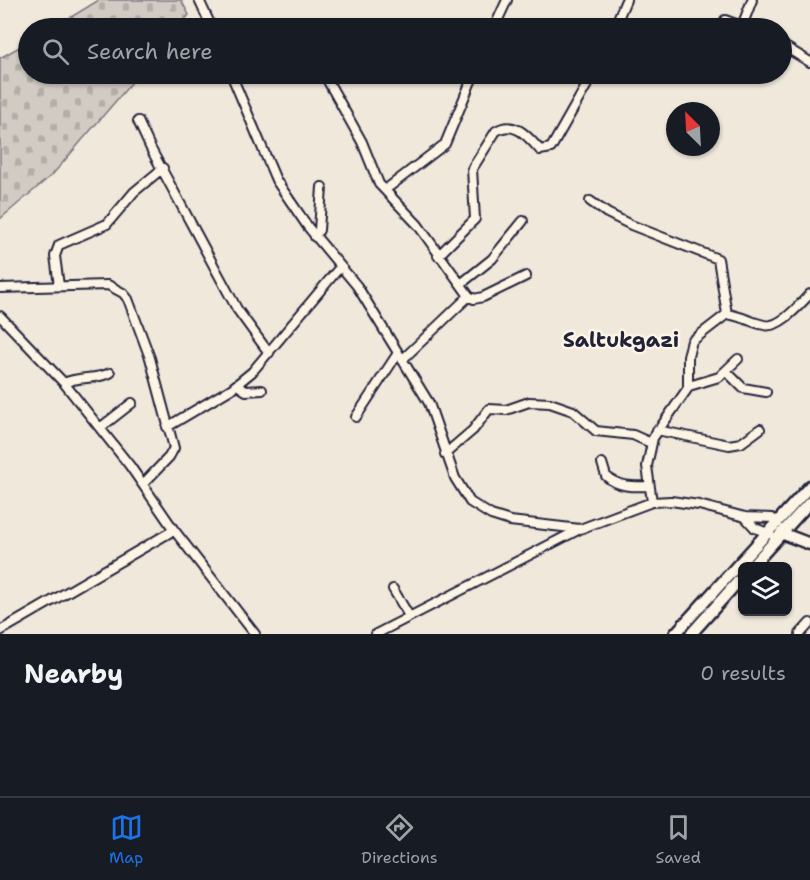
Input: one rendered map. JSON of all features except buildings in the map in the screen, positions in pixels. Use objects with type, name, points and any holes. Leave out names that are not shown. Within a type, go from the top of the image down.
[{"type":"main road","points":[[755,562],[810,486]]},
{"type":"main road","points":[[675,634],[766,534],[779,528],[810,502]]},
{"type":"main road","points":[[779,528],[810,544]]},
{"type":"main road","points":[[691,634],[738,581]]},
{"type":"street","points":[[199,0],[207,18]]},
{"type":"street","points":[[499,18],[507,0]]},
{"type":"street","points":[[618,18],[626,0]]},
{"type":"street","points":[[747,18],[752,0]]},
{"type":"street","points":[[792,51],[810,62]]},
{"type":"street","points":[[235,84],[276,180],[315,237],[357,286],[429,403],[445,454],[461,490],[478,509],[510,521],[580,529]]},
{"type":"street","points":[[330,84],[362,142],[371,169],[385,190],[412,218],[438,256],[462,283],[469,296],[474,299],[483,297],[526,276]]},
{"type":"street","points":[[385,190],[445,144],[470,84]]},
{"type":"street","points":[[438,256],[475,219],[477,207],[472,169],[496,131],[502,127],[514,127],[534,140],[540,150],[551,148],[587,84]]},
{"type":"street","points":[[138,121],[237,309],[269,353]]},
{"type":"street","points":[[59,286],[56,249],[72,238],[107,224],[134,192],[163,168]]},
{"type":"street","points":[[315,237],[319,230],[322,187]]},
{"type":"street","points":[[590,201],[631,225],[715,257],[720,264],[727,314]]},
{"type":"street","points":[[462,283],[492,259],[523,221]]},
{"type":"street","points":[[167,427],[237,385],[269,353],[340,267]]},
{"type":"street","points":[[0,288],[108,285],[123,293],[128,299],[148,350],[174,452],[143,484]]},
{"type":"street","points":[[727,314],[769,326],[780,321],[810,294]]},
{"type":"street","points":[[356,417],[400,356],[469,296]]},
{"type":"street","points":[[652,502],[647,466],[651,443],[657,430],[689,386],[688,356],[692,342],[727,314]]},
{"type":"street","points":[[0,316],[64,383],[255,634]]},
{"type":"street","points":[[689,386],[709,381],[726,371],[738,359]]},
{"type":"street","points":[[726,371],[743,388],[766,392]]},
{"type":"street","points":[[64,383],[78,379],[98,378],[110,373]]},
{"type":"street","points":[[237,385],[246,391],[262,390]]},
{"type":"street","points":[[445,454],[472,430],[489,409],[511,409],[529,402],[566,407],[596,431],[633,435],[651,443]]},
{"type":"street","points":[[100,428],[132,403]]},
{"type":"street","points":[[657,430],[729,445],[741,443],[760,429]]},
{"type":"street","points":[[602,463],[606,476],[616,483],[633,487],[648,486]]},
{"type":"street","points":[[376,634],[580,529],[652,502],[671,501],[699,505],[745,517],[772,518],[779,528]]},
{"type":"street","points":[[745,517],[755,528],[766,534]]},
{"type":"street","points":[[0,631],[174,530]]},
{"type":"street","points":[[393,588],[409,616]]},
{"type":"street","points":[[800,634],[810,623]]},
{"type":"green space","points":[[99,0],[181,0],[189,15],[186,18],[69,18]]},
{"type":"green space","points":[[18,48],[18,84],[130,84],[53,174],[0,219],[0,58]]},
{"type":"district","name":"Saltukgazi","points":[[621,340]]}]
